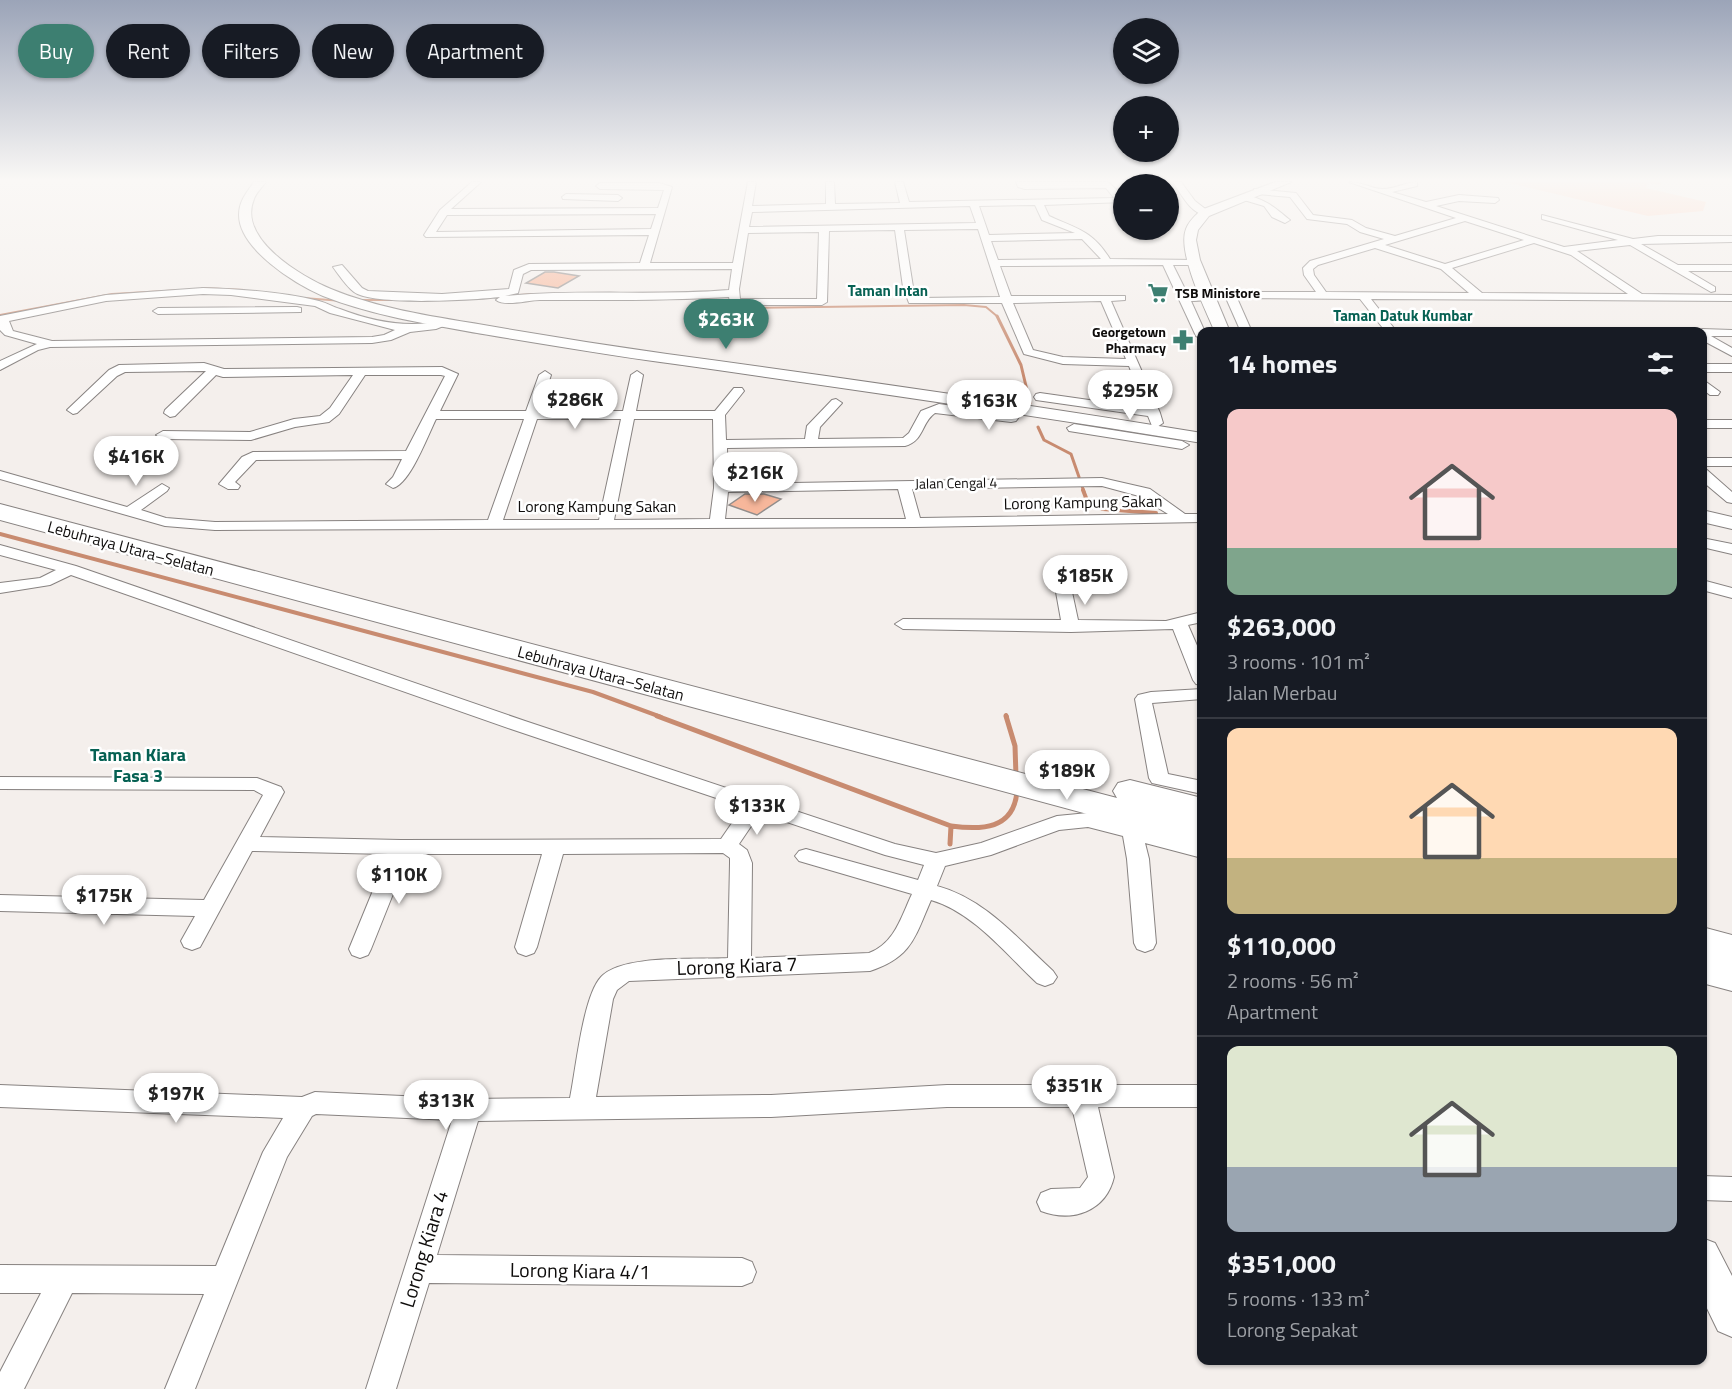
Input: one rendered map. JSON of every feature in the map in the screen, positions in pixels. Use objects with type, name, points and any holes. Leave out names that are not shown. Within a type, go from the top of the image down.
[{"type":"highway","name":"Lebuhraya Utara–Selatan","points":[[0,496],[985,764],[1197,831]]},
{"type":"highway","name":"Lebuhraya Utara–Selatan","points":[[0,513],[985,764],[1197,809]]},
{"type":"highway","points":[[1707,943],[1732,950]]},
{"type":"highway","points":[[1707,968],[1732,975]]},
{"type":"main road","points":[[260,247],[281,265],[326,292],[380,309],[445,323],[1019,408],[1104,427],[1197,437]]},
{"type":"main road","points":[[1192,247],[1192,262],[1221,327]]},
{"type":"main road","points":[[1208,294],[1219,304],[1231,327]]},
{"type":"main road","points":[[672,357],[1156,418],[1197,429]]},
{"type":"main road","points":[[1707,517],[1732,523]]},
{"type":"main road","points":[[1707,526],[1732,532]]},
{"type":"main road","points":[[1707,1266],[1732,1317]]},
{"type":"street","points":[[644,266],[650,247]]},
{"type":"street","points":[[735,295],[742,247]]},
{"type":"street","points":[[601,290],[735,295],[822,302],[824,247]]},
{"type":"street","points":[[902,247],[911,299],[923,302],[1121,298]]},
{"type":"street","points":[[988,247],[1026,348],[1032,354],[1087,362],[1134,363]]},
{"type":"street","points":[[1097,247],[1107,262]]},
{"type":"street","points":[[1324,297],[1308,268],[1366,247]]},
{"type":"street","points":[[1384,247],[1445,267],[1480,297]]},
{"type":"street","points":[[1445,267],[1512,247]]},
{"type":"street","points":[[1558,247],[1574,253],[1640,297]]},
{"type":"street","points":[[1566,249],[1583,247]]},
{"type":"street","points":[[1640,247],[1711,289]]},
{"type":"street","points":[[1166,262],[1197,327]]},
{"type":"street","points":[[993,263],[1192,262]]},
{"type":"street","points":[[421,297],[507,294],[514,291],[518,272],[529,267],[739,266]]},
{"type":"street","points":[[338,267],[358,290],[366,294],[487,301],[531,297],[735,295]]},
{"type":"street","points":[[1675,268],[1732,268]]},
{"type":"street","points":[[50,344],[9,333],[2,319],[106,298],[203,291],[231,292],[316,303],[329,307],[330,310]]},
{"type":"street","points":[[1184,298],[1208,294],[1324,297],[1732,298]]},
{"type":"street","points":[[1230,295],[1245,327]]},
{"type":"street","points":[[1364,297],[1388,327]]},
{"type":"street","points":[[1105,298],[1156,418]]},
{"type":"street","points":[[158,311],[330,310],[422,330],[445,323]]},
{"type":"street","points":[[1194,322],[1221,327]]},
{"type":"street","points":[[0,366],[34,348],[50,344],[372,340],[387,338],[408,328]]},
{"type":"street","points":[[1707,334],[1732,333]]},
{"type":"street","points":[[1707,337],[1732,352]]},
{"type":"street","points":[[73,410],[113,373],[123,368],[198,366],[213,371],[442,371],[452,374],[399,479],[393,484]]},
{"type":"street","points":[[1707,368],[1732,368]]},
{"type":"street","points":[[170,413],[213,371]]},
{"type":"street","points":[[163,435],[250,436],[294,423],[324,419],[335,411],[361,372]]},
{"type":"street","points":[[494,525],[545,375]]},
{"type":"street","points":[[606,524],[627,414],[637,375]]},
{"type":"street","points":[[1707,387],[1714,392]]},
{"type":"street","points":[[717,524],[721,488],[719,415],[738,391]]},
{"type":"street","points":[[1040,397],[1156,418]]},
{"type":"street","points":[[811,443],[814,426],[836,403]]},
{"type":"street","points":[[721,444],[910,441],[925,412],[930,409],[1014,418],[1019,408]]},
{"type":"street","points":[[430,415],[719,415]]},
{"type":"street","points":[[1707,424],[1732,424]]},
{"type":"street","points":[[1074,428],[1104,427],[1182,445]]},
{"type":"street","points":[[233,486],[226,484],[253,456],[411,455]]},
{"type":"street","points":[[1707,462],[1732,462]]},
{"type":"street","name":"Lorong Kampung Sakan","points":[[0,476],[165,522],[204,526],[914,523],[1197,518]]},
{"type":"street","points":[[1707,477],[1732,499]]},
{"type":"street","name":"Jalan Cengal 4","points":[[721,488],[1060,481],[1113,483],[1147,492],[1181,518]]},
{"type":"street","points":[[904,484],[914,523]]},
{"type":"street","points":[[129,512],[162,488]]},
{"type":"street","points":[[1707,543],[1732,549]]},
{"type":"street","points":[[0,550],[70,569],[518,725],[892,850],[937,861],[949,856],[984,850],[1043,828],[1074,820],[1088,820],[1197,850]]},
{"type":"street","points":[[0,588],[44,582],[70,569]]},
{"type":"street","points":[[1707,586],[1732,593]]},
{"type":"street","points":[[1064,592],[1071,627]]},
{"type":"street","points":[[903,624],[1167,626],[1197,618]]},
{"type":"street","points":[[1179,623],[1197,668]]},
{"type":"street","points":[[1197,694],[1151,697],[1144,699],[1143,703],[1159,778],[1197,787]]},
{"type":"street","points":[[0,783],[257,784],[274,792],[192,941]]},
{"type":"street","points":[[727,846],[756,804]]},
{"type":"street","points":[[1132,832],[1138,859],[1145,943]]},
{"type":"street","points":[[244,844],[400,847],[727,846],[740,855],[741,863],[739,966]]},
{"type":"street","points":[[526,947],[555,846]]},
{"type":"street","points":[[360,948],[400,847]]},
{"type":"street","points":[[806,856],[949,897],[975,912],[1045,977]]},
{"type":"street","name":"Lorong Kiara 7","points":[[581,1108],[601,999],[605,986],[611,979],[633,971],[870,962],[885,958],[898,946],[937,861]]},
{"type":"street","points":[[0,903],[210,908]]},
{"type":"street","points":[[1051,1202],[1086,1199],[1100,1187],[1101,1177],[1082,1094]]},
{"type":"street","points":[[0,1096],[303,1108],[315,1103],[468,1110],[771,1106],[947,1096],[1082,1094],[1197,1096]]},
{"type":"street","points":[[180,1389],[276,1152],[303,1108]]},
{"type":"street","name":"Lorong Kiara 4","points":[[381,1389],[468,1110]]},
{"type":"street","points":[[1707,1188],[1732,1189]]},
{"type":"street","name":"Lorong Kiara 4/1","points":[[418,1269],[742,1272]]},
{"type":"street","points":[[0,1279],[224,1280]]},
{"type":"street","points":[[9,1389],[64,1279]]},
{"type":"building","points":[[545,272],[579,276],[558,288],[526,283]]},
{"type":"building","points":[[745,494],[764,494],[781,499],[757,515],[729,505]]},
{"type":"waterway","points":[[202,288],[244,290]]},
{"type":"waterway","points":[[0,315],[112,294],[182,290]]},
{"type":"waterway","points":[[492,297],[534,294]]},
{"type":"waterway","points":[[303,298],[343,301]]},
{"type":"waterway","points":[[357,300],[394,300]]},
{"type":"waterway","points":[[702,300],[721,307],[749,308],[964,305],[986,307],[997,316]]},
{"type":"waterway","points":[[997,316],[1021,365],[1030,403]]},
{"type":"waterway","points":[[1038,427],[1044,440],[1071,454],[1079,477]]},
{"type":"waterway","points":[[1081,483],[1084,492]]},
{"type":"waterway","points":[[1083,490],[1088,503],[1103,509],[1156,513]]},
{"type":"waterway","points":[[0,534],[593,692],[661,717]]},
{"type":"waterway","points":[[657,716],[951,826]]},
{"type":"waterway","points":[[1006,716],[1015,746],[1016,776]]},
{"type":"waterway","points":[[951,826],[974,828],[994,825],[1010,813],[1015,804],[1017,791]]},
{"type":"waterway","points":[[950,844],[951,826]]},
{"type":"place","name":"TSB Ministore","points":[[1158,293]]},
{"type":"place","name":"Georgetown Pharmacy","points":[[1183,340]]},
{"type":"district","name":"Taman Intan","points":[[888,291]]},
{"type":"district","name":"Taman Datuk Kumbar","points":[[1403,316]]},
{"type":"district","name":"Taman Kiara Fasa 3","points":[[138,765]]}]
